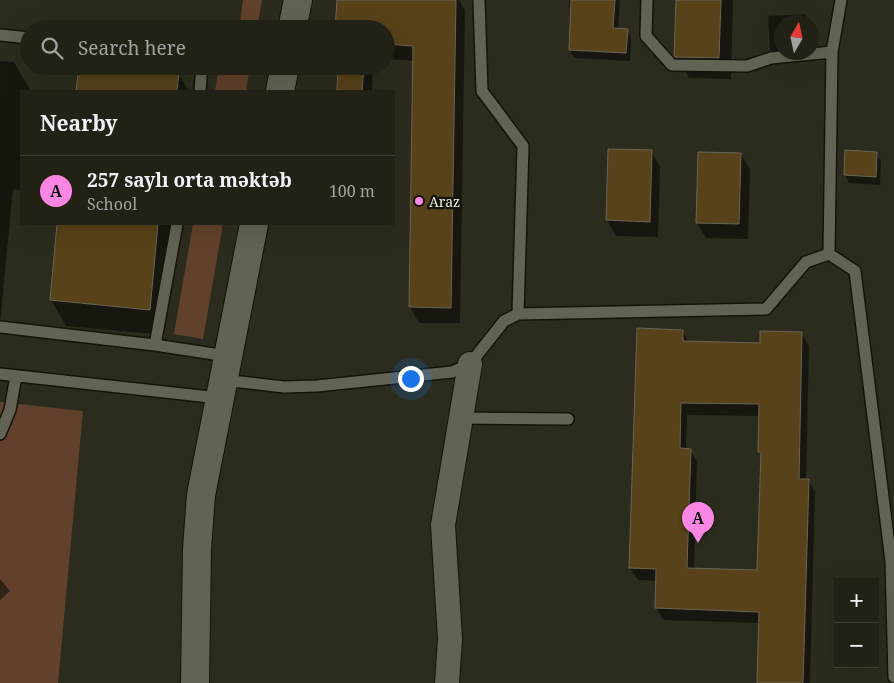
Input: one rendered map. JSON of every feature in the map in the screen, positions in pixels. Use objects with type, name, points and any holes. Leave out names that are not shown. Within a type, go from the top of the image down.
[{"type":"main road","points":[[294,20],[298,0]]},
{"type":"main road","points":[[280,90],[283,75]]},
{"type":"main road","points":[[195,683],[198,518],[223,378],[254,225]]},
{"type":"street","points":[[447,683],[450,639],[443,525],[470,364]]},
{"type":"lane","points":[[479,0],[482,91],[523,146],[518,314]]},
{"type":"lane","points":[[647,0],[646,36],[672,65],[747,66],[771,58],[832,52]]},
{"type":"lane","points":[[829,254],[832,52],[841,0]]},
{"type":"lane","points":[[0,35],[20,37]]},
{"type":"lane","points":[[200,90],[201,75]]},
{"type":"lane","points":[[155,345],[177,225]]},
{"type":"lane","points":[[0,374],[16,376],[223,378],[284,387],[317,386],[452,372],[470,364],[504,321],[518,314],[766,309],[806,262],[829,254]]},
{"type":"lane","points":[[829,254],[855,271],[891,561],[894,677]]},
{"type":"lane","points":[[0,326],[155,345],[223,378]]},
{"type":"lane","points":[[0,434],[10,410],[16,376]]},
{"type":"lane","points":[[461,418],[568,419]]},
{"type":"shaded area","points":[[243,0],[262,0],[259,20],[240,20]]},
{"type":"shaded area","points":[[218,75],[249,75],[246,90],[215,90]]},
{"type":"shaded area","points":[[193,225],[223,225],[203,339],[174,334]]},
{"type":"shaded area","points":[[0,402],[83,411],[58,683],[0,683]]},
{"type":"building","points":[[337,0],[456,0],[451,308],[409,307],[413,46],[395,45],[395,20],[336,20]]},
{"type":"building","points":[[571,0],[615,0],[613,28],[628,29],[626,53],[569,50]]},
{"type":"building","points":[[676,0],[721,0],[719,58],[674,57]]},
{"type":"building","points":[[78,75],[179,75],[177,90],[76,90]]},
{"type":"building","points":[[338,75],[363,75],[362,90],[337,90]]},
{"type":"building","points":[[608,149],[652,150],[650,222],[606,220]]},
{"type":"building","points":[[845,150],[877,152],[876,177],[844,175]]},
{"type":"building","points":[[698,152],[741,153],[739,224],[696,223]]},
{"type":"building","points":[[57,225],[158,225],[150,310],[50,300]]},
{"type":"building","points":[[637,328],[683,330],[683,341],[760,343],[760,331],[802,332],[799,479],[809,479],[803,683],[757,683],[759,612],[655,608],[656,569],[629,568]],"holes":[[[681,403],[759,404],[758,452],[761,452],[757,570],[687,568],[691,449],[680,448]]]},
{"type":"place","name":"Araz","points":[[419,201]]},
{"type":"place","name":"257 saylı orta məktəb","points":[[698,543]]}]
